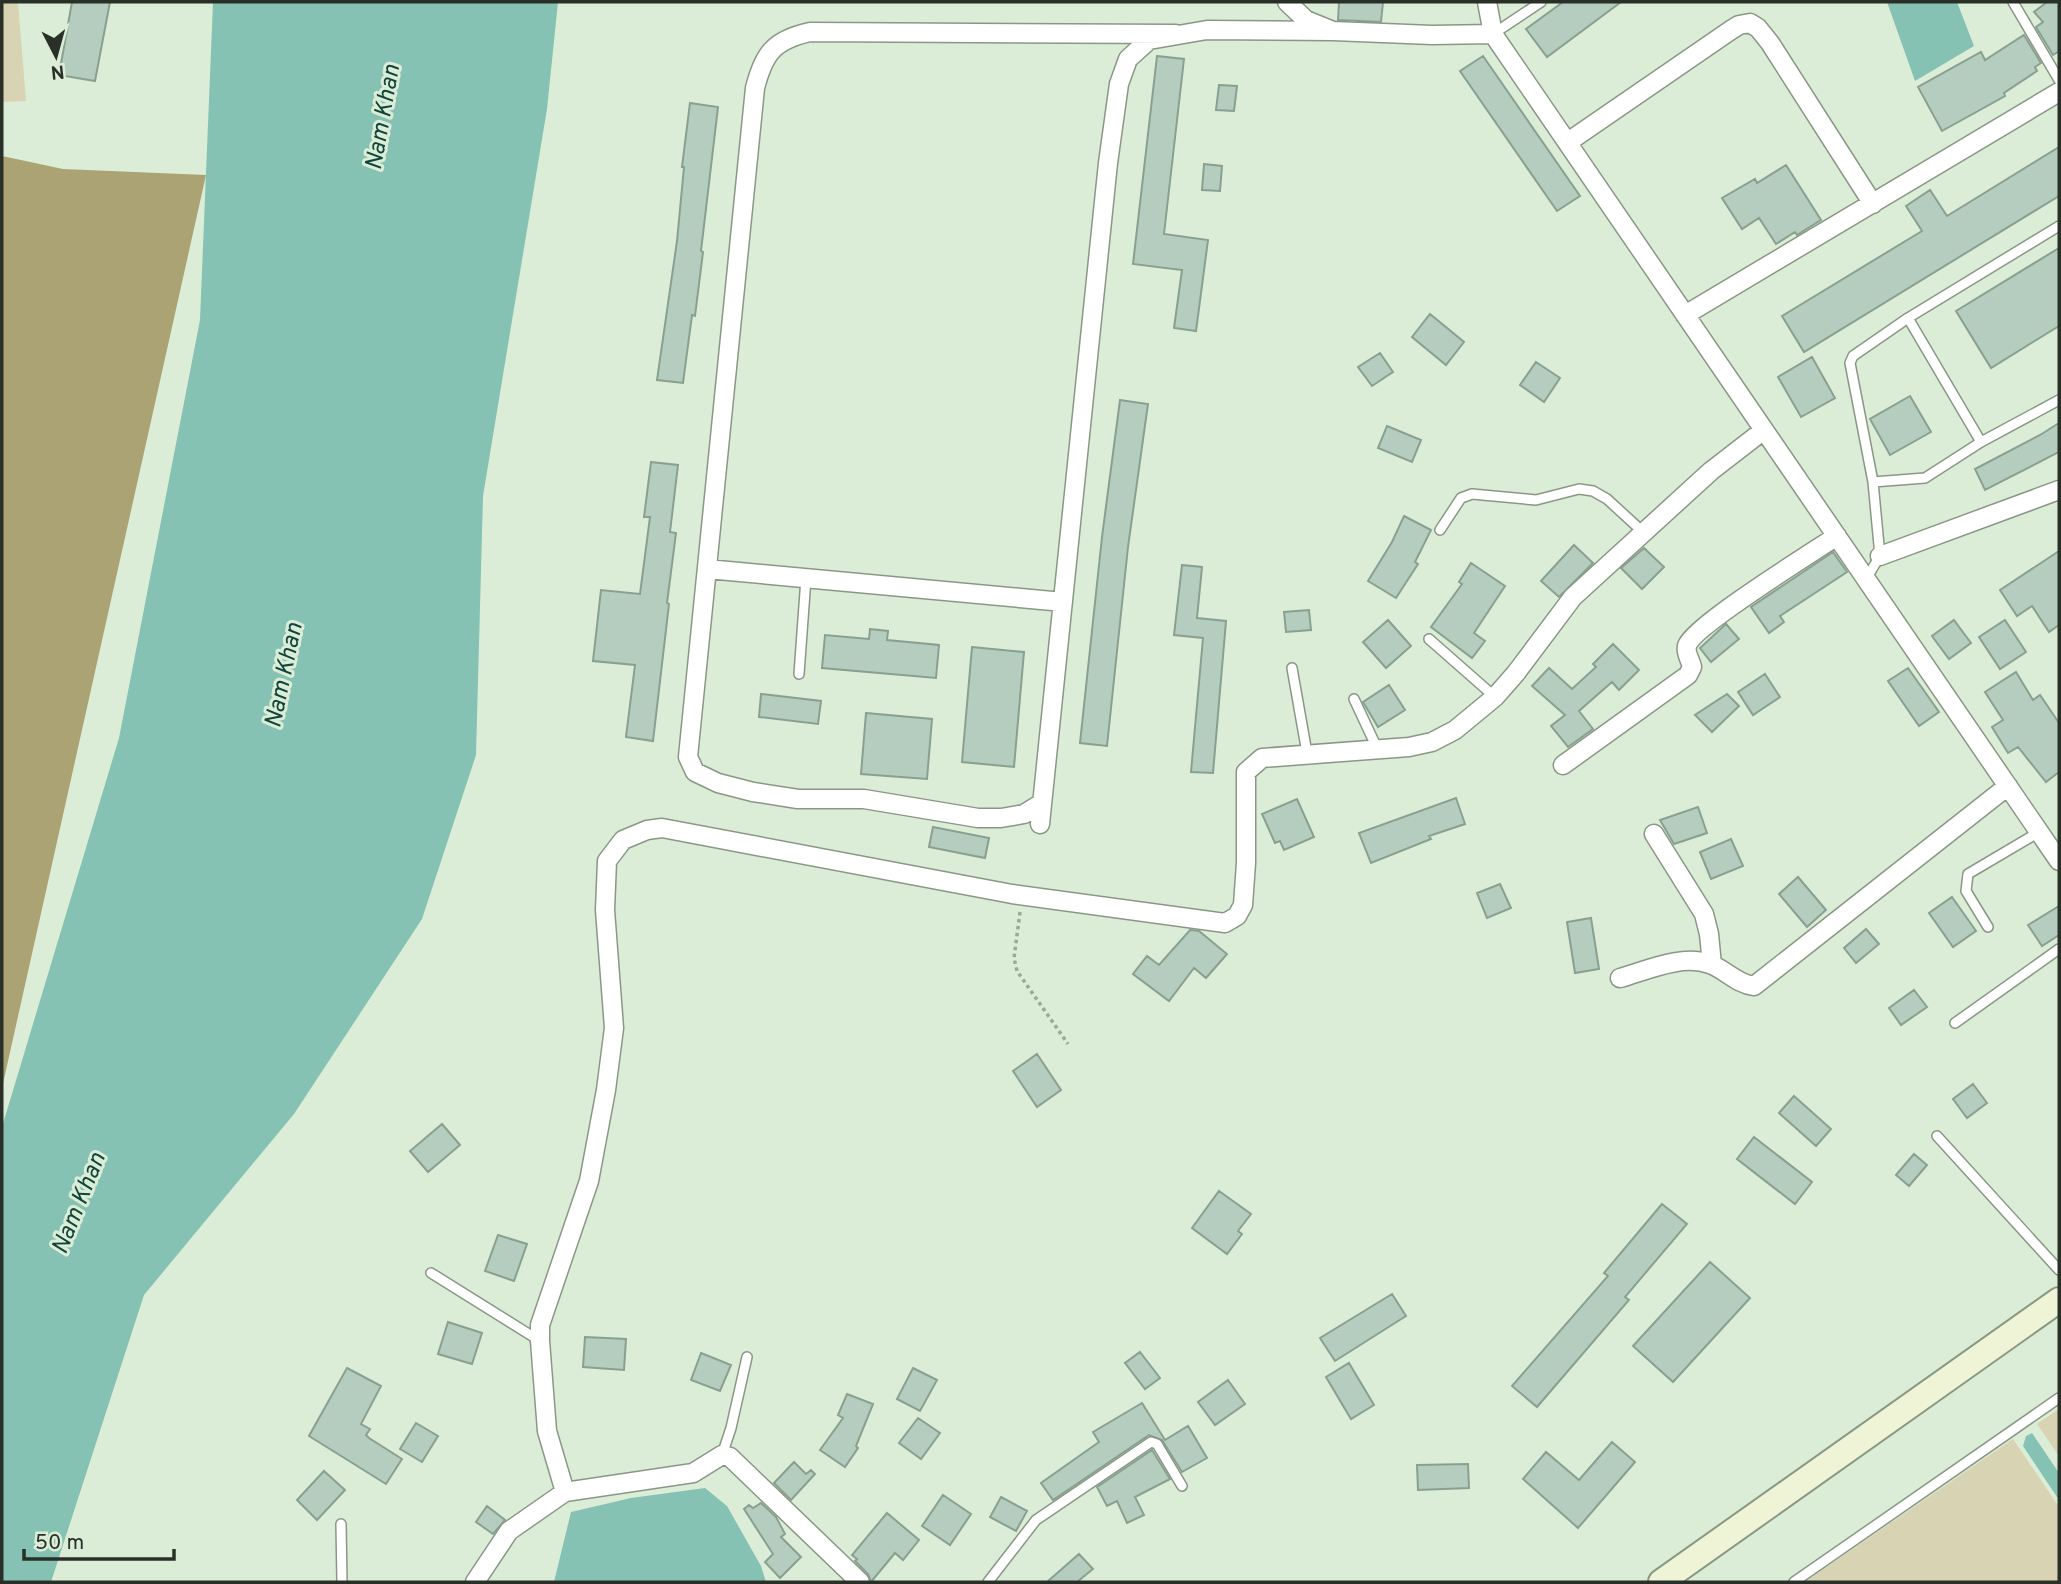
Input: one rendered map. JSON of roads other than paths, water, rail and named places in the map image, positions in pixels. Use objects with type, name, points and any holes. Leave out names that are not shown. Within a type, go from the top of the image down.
[{"type":"street","points":[[1287,2],[1306,20],[1333,31]]},
{"type":"street","points":[[1487,2],[1493,34],[2059,861]]},
{"type":"street","points":[[1568,142],[1731,30],[1750,23],[1758,28],[1770,43],[1873,204]]},
{"type":"street","points":[[1040,824],[1108,163],[1119,84],[1128,59],[1149,40],[1207,30],[1493,34]]},
{"type":"street","points":[[1042,803],[1024,814],[978,818],[864,799],[798,799],[718,783],[695,772],[688,757],[755,88],[761,66],[771,50],[789,37],[810,32],[1175,34]]},
{"type":"street","points":[[1685,315],[2059,92]]},
{"type":"street","points":[[565,1492],[547,1431],[540,1325],[589,1181],[606,1090],[614,1028],[605,910],[607,862],[623,840],[647,830],[662,828],[1022,895],[1224,923],[1237,916],[1244,905],[1246,772],[1262,758],[1409,747],[1432,742],[1455,730],[1495,697],[1573,597],[1711,471],[1764,430]]},
{"type":"street","points":[[1880,556],[2059,489]]},
{"type":"street","points":[[1563,765],[1688,675],[1692,667],[1687,644],[1705,624],[1837,536]]},
{"type":"street","points":[[707,569],[1063,601]]},
{"type":"street","points":[[1620,978],[1682,961],[1699,961],[1712,965],[1744,985],[1754,986],[1871,891],[2008,786]]},
{"type":"street","points":[[1654,834],[1703,915],[1709,934],[1712,965]]},
{"type":"street","points":[[1661,1582],[2059,1300]]},
{"type":"street","points":[[475,1582],[509,1531],[565,1492],[693,1473],[722,1455],[730,1457],[860,1582]]},
{"type":"lane","points":[[1493,34],[1541,2]]},
{"type":"lane","points":[[2013,2],[2059,80]]},
{"type":"lane","points":[[1866,579],[1880,556],[1873,482],[1850,363],[1857,352],[2059,226]]},
{"type":"lane","points":[[1909,318],[1981,442]]},
{"type":"lane","points":[[1873,482],[1925,478],[1981,442],[2059,400]]},
{"type":"lane","points":[[1440,530],[1461,498],[1472,495],[1536,500],[1579,489],[1593,491],[1607,499],[1643,532]]},
{"type":"lane","points":[[799,674],[806,578]]},
{"type":"lane","points":[[1429,639],[1495,697]]},
{"type":"lane","points":[[1292,668],[1307,753]]},
{"type":"lane","points":[[1354,699],[1377,748]]},
{"type":"lane","points":[[1988,927],[1966,891],[1968,874],[2039,832]]},
{"type":"lane","points":[[1955,1023],[2059,949]]},
{"type":"lane","points":[[1937,1136],[2059,1270]]},
{"type":"lane","points":[[430,1273],[540,1341]]},
{"type":"lane","points":[[722,1455],[747,1357]]},
{"type":"lane","points":[[1794,1582],[2059,1398]]},
{"type":"lane","points":[[989,1582],[1036,1520],[1151,1442],[1157,1444],[1182,1486]]},
{"type":"lane","points":[[341,1524],[342,1582]]},
{"type":"water","name":"Nam Khan","points":[[213,2],[558,2],[547,109],[483,496],[476,755],[422,919],[294,1114],[144,1295],[51,1582],[2,1582],[2,1127],[119,738],[200,320]]},
{"type":"water","points":[[1887,2],[1957,2],[1974,46],[1915,81]]},
{"type":"water","points":[[2032,1433],[2059,1473],[2059,1500],[2023,1446],[2026,1436]]},
{"type":"water","points":[[705,1488],[727,1506],[761,1566],[766,1582],[554,1582],[571,1512],[631,1498]]}]
